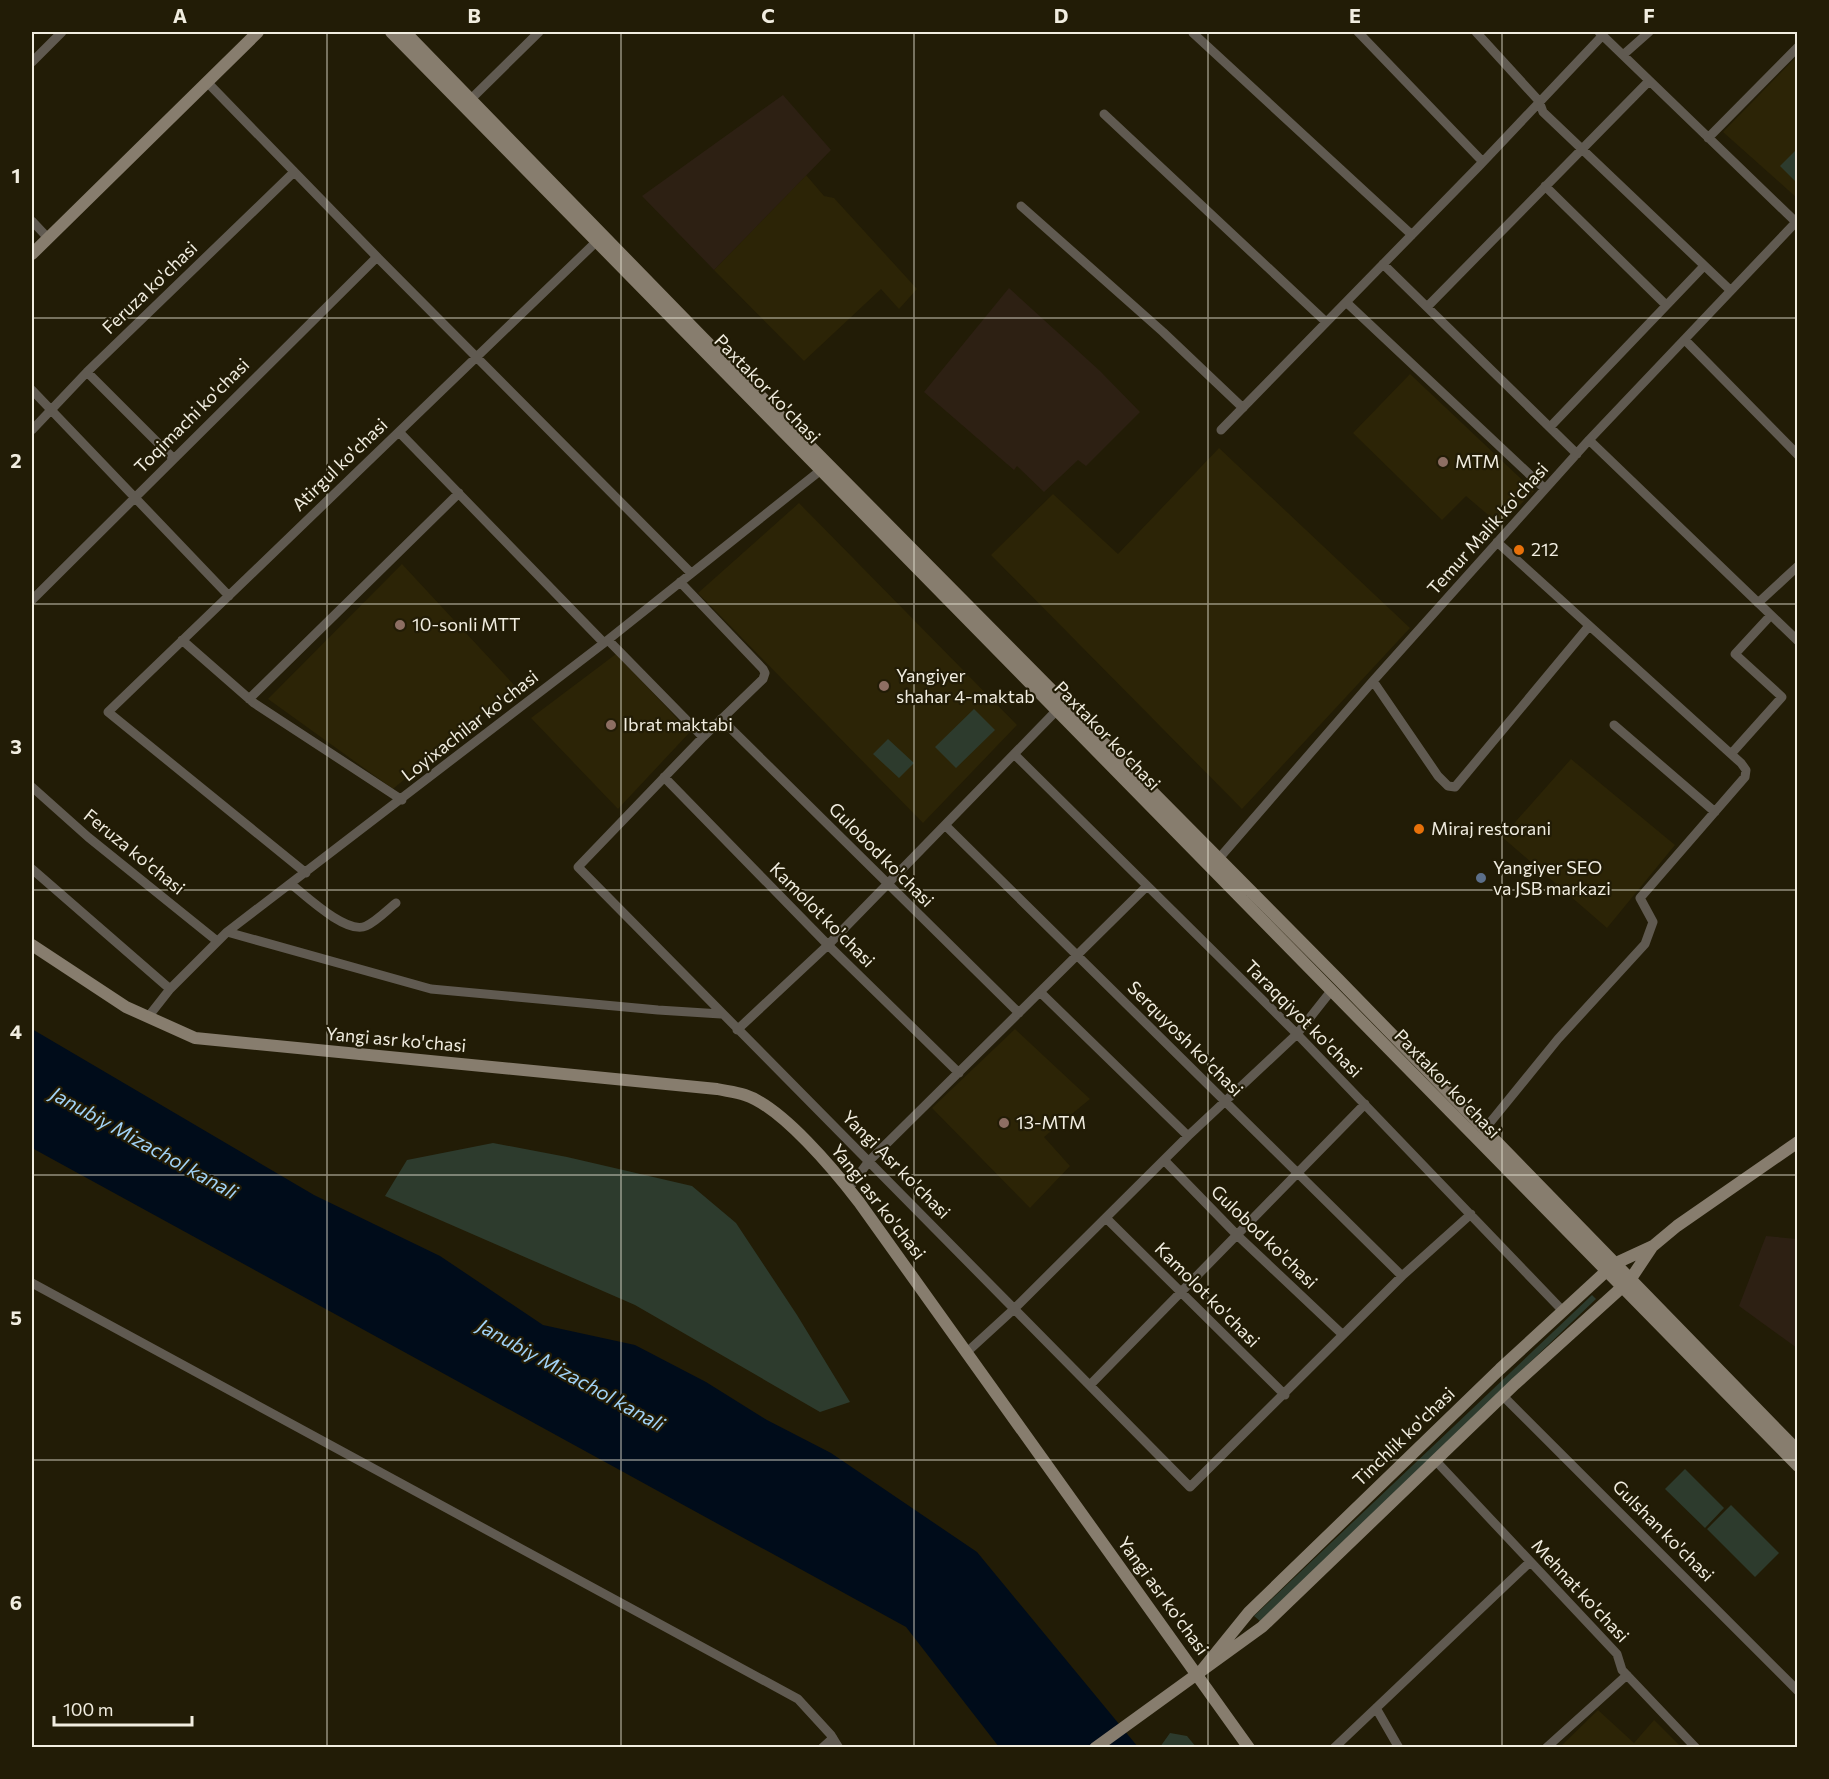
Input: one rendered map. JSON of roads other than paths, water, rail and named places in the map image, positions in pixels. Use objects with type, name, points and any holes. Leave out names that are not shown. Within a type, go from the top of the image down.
[{"type":"main road","points":[[32,254],[258,32]]},
{"type":"main road","name":"Paxtakor ko'chasi","points":[[391,32],[1057,710],[1484,1130],[1610,1267]]},
{"type":"main road","name":"Paxtakor ko'chasi","points":[[405,32],[1215,863],[1331,991],[1797,1451]]},
{"type":"main road","name":"Yangi asr ko'chasi","points":[[32,945],[126,1007],[195,1038],[717,1089],[745,1095],[766,1106],[810,1144],[849,1188],[1249,1748]]},
{"type":"main road","name":"Tinchlik ko'chasi","points":[[1197,1675],[1249,1612],[1500,1369],[1610,1267],[1653,1245],[1797,1142]]},
{"type":"main road","name":"Tinchlik ko'chasi","points":[[1095,1748],[1262,1627],[1503,1396],[1626,1283],[1653,1245]]},
{"type":"main road","name":"Paxtakor ko'chasi","points":[[1626,1283],[1797,1466]]},
{"type":"street","points":[[32,62],[62,32]]},
{"type":"street","points":[[470,100],[539,32]]},
{"type":"street","points":[[1358,32],[1483,162]]},
{"type":"street","points":[[1476,32],[1539,101],[1543,112],[1730,290]]},
{"type":"street","points":[[1623,55],[1649,32]]},
{"type":"street","points":[[1193,33],[1412,234]]},
{"type":"street","points":[[1221,430],[1483,162],[1600,34],[1797,222]]},
{"type":"street","points":[[1708,138],[1797,47]]},
{"type":"street","points":[[1427,307],[1649,81]]},
{"type":"street","points":[[207,82],[377,258],[691,573]]},
{"type":"street","points":[[1104,114],[1326,322]]},
{"type":"street","name":"Feruza ko'chasi","points":[[32,430],[87,372],[294,172]]},
{"type":"street","points":[[1545,186],[1666,305]]},
{"type":"street","points":[[1021,206],[1163,332],[1243,408]]},
{"type":"street","points":[[32,221],[48,238]]},
{"type":"street","name":"Temur Malik ko'chasi","points":[[1215,863],[1373,681],[1577,453],[1797,222]]},
{"type":"street","name":"Atirgul ko'chasi","points":[[306,873],[108,712],[596,242]]},
{"type":"street","name":"Toqimachi ko'chasi","points":[[32,600],[134,496],[377,258]]},
{"type":"street","points":[[1383,264],[1577,453]]},
{"type":"street","points":[[1550,427],[1704,266]]},
{"type":"street","points":[[1346,302],[1545,489]]},
{"type":"street","points":[[1685,340],[1797,455]]},
{"type":"street","points":[[87,372],[173,458]]},
{"type":"street","points":[[32,390],[229,596]]},
{"type":"street","points":[[399,432],[704,737]]},
{"type":"street","points":[[1589,440],[1797,641]]},
{"type":"street","name":"Loyixachilar ko'chasi","points":[[148,1017],[170,989],[227,932],[402,800],[821,470]]},
{"type":"street","points":[[249,699],[459,493]]},
{"type":"street","points":[[1484,1130],[1558,1039],[1645,944],[1653,922],[1640,898],[1745,777],[1746,770],[1497,542]]},
{"type":"street","points":[[1758,603],[1797,566]]},
{"type":"street","points":[[664,777],[763,679],[765,673],[680,582]]},
{"type":"street","points":[[1731,754],[1782,697],[1735,654],[1771,615]]},
{"type":"street","points":[[1373,681],[1438,776],[1448,786],[1455,786],[1589,626]]},
{"type":"street","points":[[182,640],[249,699],[402,800]]},
{"type":"street","points":[[737,1030],[828,945],[1057,710]]},
{"type":"street","name":"Gulobod ko'chasi","points":[[721,719],[1019,1013]]},
{"type":"street","points":[[1614,725],[1715,812]]},
{"type":"street","name":"Taraqqiyot ko'chasi","points":[[1014,754],[1297,1034],[1563,1311]]},
{"type":"street","name":"Yangi Asr ko'chasi","points":[[664,777],[578,867],[1190,1487],[1285,1395]]},
{"type":"street","name":"Kamolot ko'chasi","points":[[664,777],[828,945],[959,1073]]},
{"type":"street","name":"Feruza ko'chasi","points":[[32,787],[88,837],[217,941]]},
{"type":"street","name":"Serquyosh ko'chasi","points":[[945,825],[1402,1276]]},
{"type":"street","points":[[32,872],[170,989]]},
{"type":"street","points":[[291,884],[341,922],[358,928],[366,926],[396,903]]},
{"type":"street","points":[[849,1188],[869,1161],[1146,887]]},
{"type":"street","points":[[227,932],[431,989],[722,1014]]},
{"type":"street","points":[[967,1352],[1014,1309],[1224,1101],[1297,1034],[1331,991]]},
{"type":"street","points":[[1040,992],[1188,1136]]},
{"type":"street","points":[[1090,1385],[1365,1104]]},
{"type":"street","name":"Gulobod ko'chasi","points":[[1164,1160],[1237,1235],[1343,1335]]},
{"type":"street","points":[[1285,1395],[1402,1276],[1471,1214]]},
{"type":"street","name":"Kamolot ko'chasi","points":[[1106,1218],[1285,1395]]},
{"type":"street","points":[[32,1283],[798,1699],[833,1738],[839,1748]]},
{"type":"street","name":"Gulshan ko'chasi","points":[[1503,1396],[1797,1691]]},
{"type":"street","name":"Mehnat ko'chasi","points":[[1436,1460],[1617,1654],[1622,1670],[1696,1748]]},
{"type":"street","points":[[1334,1748],[1530,1562]]},
{"type":"street","points":[[1546,1748],[1627,1675]]},
{"type":"street","points":[[1376,1708],[1399,1748]]},
{"type":"street","points":[[822,1748],[833,1738]]},
{"type":"water","name":"Janubiy Mizachol kanali","points":[[32,1029],[314,1195],[440,1256],[543,1325],[635,1345],[706,1382],[767,1420],[831,1453],[977,1552],[1138,1747],[999,1747],[906,1627],[32,1148]]},
{"type":"place","name":"MTM","points":[[1443,462]]},
{"type":"place","name":"212","points":[[1519,550]]},
{"type":"place","name":"10-sonli MTT","points":[[400,625]]},
{"type":"place","name":"Yangiyer shahar 4-maktab","points":[[884,686]]},
{"type":"place","name":"Ibrat maktabi","points":[[611,725]]},
{"type":"place","name":"Miraj restorani","points":[[1419,829]]},
{"type":"place","name":"Yangiyer SEO va JSB markazi","points":[[1481,878]]},
{"type":"place","name":"13-MTM","points":[[1004,1123]]}]
